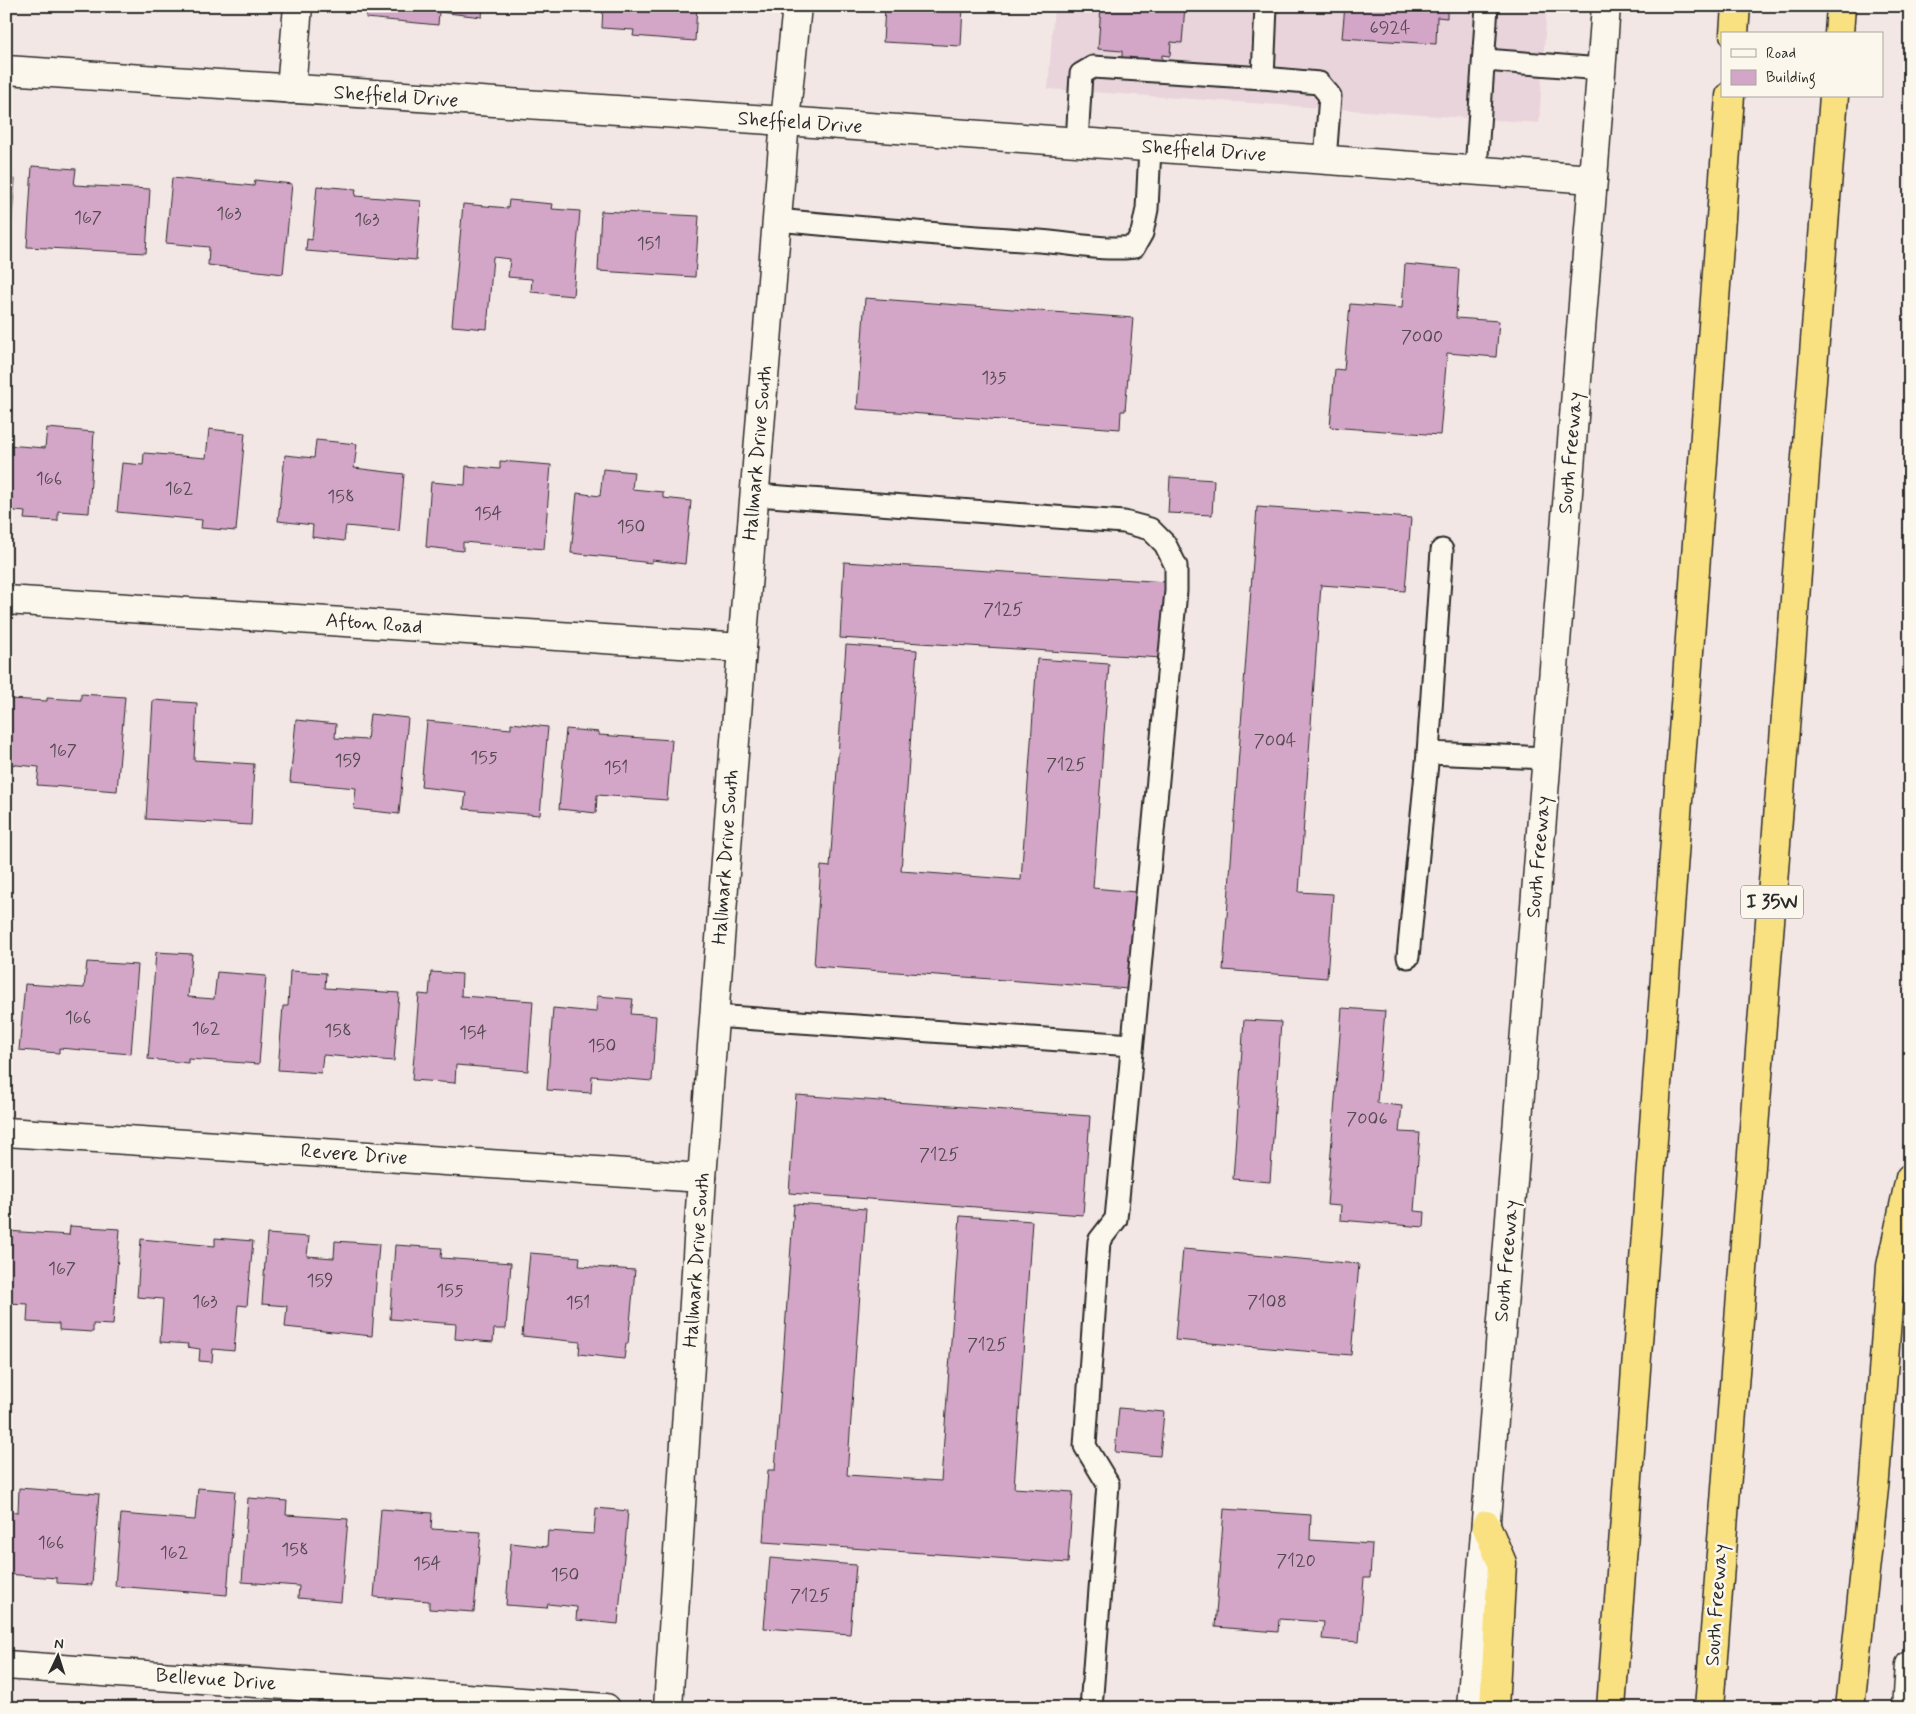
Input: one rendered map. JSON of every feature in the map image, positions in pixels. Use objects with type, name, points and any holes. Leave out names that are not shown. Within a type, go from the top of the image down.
[{"type":"highway","points":[[1734,32],[1736,6]]},
{"type":"highway","points":[[1839,32],[1841,6]]},
{"type":"highway","points":[[1610,1708],[1730,98]]},
{"type":"highway","name":"South Freeway","points":[[1709,1708],[1834,98]]},
{"type":"highway","points":[[1850,1708],[1876,1479],[1892,1266],[1910,1178]]},
{"type":"highway","points":[[1486,1525],[1502,1563],[1494,1708]]},
{"type":"street","points":[[291,90],[298,6]]},
{"type":"street","name":"Hallmark Drive South","points":[[668,1708],[714,1016],[785,121],[797,6]]},
{"type":"street","name":"South Freeway","points":[[1471,1708],[1594,179],[1606,6]]},
{"type":"street","name":"Sheffield Drive","points":[[6,70],[785,121],[1594,179]]},
{"type":"street","name":"Afton Road","points":[[6,600],[742,648]]},
{"type":"street","name":"Revere Drive","points":[[6,1132],[702,1178]]},
{"type":"street","name":"Bellevue Drive","points":[[6,1665],[606,1708]]},
{"type":"street","points":[[1907,1708],[1910,1665]]},
{"type":"lane","points":[[1262,78],[1266,6]]},
{"type":"lane","points":[[1476,170],[1485,60],[1487,6]]},
{"type":"lane","points":[[1485,60],[1601,69]]},
{"type":"lane","points":[[1077,142],[1081,74],[1093,67],[1262,78],[1318,83],[1330,96],[1325,160]]},
{"type":"lane","points":[[778,220],[920,234],[1049,241],[1117,249],[1134,247],[1142,233],[1147,209],[1150,148]]},
{"type":"lane","points":[[755,495],[1124,522],[1150,529],[1166,544],[1176,566],[1176,591],[1116,1219],[1099,1241],[1085,1446],[1108,1484],[1091,1708]]},
{"type":"lane","points":[[1408,957],[1428,753],[1442,550]]},
{"type":"lane","points":[[1428,753],[1547,758]]},
{"type":"lane","points":[[714,1016],[1132,1045]]},
{"type":"shaded area","points":[[1054,6],[1547,6],[1539,123],[1048,89]]},
{"type":"building","points":[[151,6],[195,6],[195,10]]},
{"type":"building","points":[[367,6],[483,6],[482,17],[439,12],[438,25],[366,18]]},
{"type":"building","points":[[603,6],[697,6],[695,41],[633,36],[634,30],[602,28]]},
{"type":"building","points":[[885,6],[963,6],[961,46],[883,42]]},
{"type":"building","points":[[1101,6],[1185,6],[1182,43],[1171,42],[1170,56],[1162,55],[1162,60],[1122,58],[1122,51],[1098,49]]},
{"type":"building","points":[[1345,6],[1447,6],[1447,18],[1437,17],[1436,44],[1342,38]]},
{"type":"building","points":[[32,166],[76,169],[74,185],[150,189],[146,253],[27,247]]},
{"type":"building","points":[[172,178],[254,186],[255,180],[292,184],[283,274],[208,265],[209,247],[166,243]]},
{"type":"building","points":[[6,179],[15,179],[8,271],[6,271]]},
{"type":"building","points":[[317,186],[356,189],[355,196],[421,201],[416,260],[306,251],[307,239],[312,240]]},
{"type":"building","points":[[509,200],[553,204],[552,209],[580,211],[573,296],[531,292],[532,279],[508,277],[510,259],[493,257],[487,329],[452,326],[463,204],[508,208]]},
{"type":"building","points":[[601,211],[699,216],[695,277],[598,271]]},
{"type":"building","points":[[1405,264],[1459,269],[1456,318],[1499,321],[1496,357],[1447,353],[1440,435],[1330,427],[1335,369],[1344,370],[1350,304],[1402,308]]},
{"type":"building","points":[[865,298],[1133,318],[1125,411],[1121,411],[1120,429],[857,409]]},
{"type":"building","points":[[47,428],[94,432],[89,513],[58,511],[58,521],[24,519],[25,512],[6,510],[6,445],[45,448]]},
{"type":"building","points":[[209,429],[245,433],[236,531],[201,528],[202,520],[117,512],[122,463],[143,465],[144,453],[206,458]]},
{"type":"building","points":[[316,440],[357,444],[354,468],[404,474],[399,531],[346,526],[344,541],[312,537],[313,525],[278,521],[285,455],[314,458]]},
{"type":"building","points":[[500,461],[551,465],[544,549],[463,542],[463,551],[426,547],[431,482],[465,485],[466,466],[500,469]]},
{"type":"building","points":[[603,469],[634,472],[632,489],[663,492],[663,498],[691,501],[685,564],[652,560],[652,563],[571,553],[577,493],[600,496]]},
{"type":"building","points":[[1170,477],[1214,480],[1212,515],[1168,513]]},
{"type":"building","points":[[1257,507],[1411,518],[1405,591],[1321,585],[1299,892],[1333,894],[1327,978],[1223,970]]},
{"type":"building","points":[[844,562],[1167,582],[1162,658],[840,638]]},
{"type":"building","points":[[846,645],[917,650],[901,871],[1021,880],[1037,659],[1109,664],[1093,888],[1136,892],[1128,989],[814,966],[821,866],[830,867]]},
{"type":"building","points":[[81,694],[125,697],[117,791],[37,785],[39,767],[6,764],[9,699],[47,701],[47,698],[81,700]]},
{"type":"building","points":[[153,700],[197,703],[194,760],[254,764],[251,825],[146,819]]},
{"type":"building","points":[[370,714],[408,718],[399,814],[354,809],[356,788],[290,782],[296,720],[336,724],[335,738],[367,740]]},
{"type":"building","points":[[427,721],[511,729],[511,723],[548,727],[540,815],[464,809],[466,792],[421,787]]},
{"type":"building","points":[[566,729],[599,732],[599,735],[672,740],[667,800],[597,795],[596,813],[559,809]]},
{"type":"building","points":[[156,952],[192,954],[188,997],[214,999],[217,972],[266,976],[259,1064],[188,1059],[188,1063],[148,1059]]},
{"type":"building","points":[[87,962],[138,965],[131,1054],[59,1048],[59,1053],[19,1050],[25,984],[84,988]]},
{"type":"building","points":[[290,971],[326,973],[325,988],[399,993],[394,1061],[323,1055],[321,1073],[278,1070],[283,1006],[288,1006]]},
{"type":"building","points":[[431,972],[462,974],[461,996],[533,1001],[528,1071],[456,1065],[455,1083],[412,1080],[419,994],[429,995]]},
{"type":"building","points":[[597,996],[633,999],[631,1014],[656,1016],[652,1081],[592,1076],[591,1093],[547,1090],[553,1008],[596,1012]]},
{"type":"building","points":[[1342,1008],[1385,1011],[1377,1103],[1402,1106],[1399,1132],[1420,1133],[1414,1211],[1425,1212],[1424,1227],[1340,1220],[1341,1206],[1327,1205]]},
{"type":"building","points":[[1244,1020],[1281,1022],[1270,1182],[1233,1179]]},
{"type":"building","points":[[796,1095],[1090,1116],[1083,1215],[789,1193]]},
{"type":"building","points":[[794,1204],[866,1209],[847,1475],[941,1481],[960,1216],[1032,1221],[1014,1488],[1073,1492],[1068,1563],[763,1542],[768,1470],[775,1470]]},
{"type":"building","points":[[70,1226],[120,1229],[113,1325],[93,1324],[93,1332],[59,1330],[59,1324],[27,1322],[28,1304],[6,1303],[6,1231],[69,1235]]},
{"type":"building","points":[[267,1234],[309,1237],[307,1256],[334,1258],[335,1241],[379,1244],[372,1336],[285,1327],[287,1306],[262,1304]]},
{"type":"building","points":[[215,1238],[253,1241],[247,1306],[238,1305],[234,1351],[213,1349],[212,1362],[199,1361],[200,1349],[187,1347],[188,1344],[160,1342],[163,1299],[137,1297],[141,1239],[215,1246]]},
{"type":"building","points":[[395,1245],[442,1248],[441,1258],[511,1263],[506,1329],[494,1329],[493,1342],[455,1339],[456,1324],[390,1319]]},
{"type":"building","points":[[1183,1249],[1359,1264],[1351,1355],[1175,1340]]},
{"type":"building","points":[[530,1253],[580,1257],[579,1266],[635,1270],[628,1344],[626,1344],[624,1359],[579,1354],[580,1342],[522,1336]]},
{"type":"building","points":[[1119,1408],[1164,1412],[1160,1456],[1115,1452]]},
{"type":"building","points":[[19,1488],[99,1494],[92,1585],[57,1583],[57,1578],[6,1574],[6,1511],[18,1512]]},
{"type":"building","points":[[198,1488],[235,1491],[227,1595],[115,1586],[121,1514],[195,1520]]},
{"type":"building","points":[[248,1498],[287,1501],[286,1515],[348,1519],[341,1602],[298,1598],[299,1586],[242,1582]]},
{"type":"building","points":[[596,1508],[628,1511],[618,1624],[576,1620],[577,1607],[548,1604],[547,1608],[506,1605],[511,1543],[547,1547],[548,1531],[594,1534]]},
{"type":"building","points":[[381,1509],[432,1513],[431,1529],[481,1532],[474,1612],[429,1609],[429,1601],[374,1597]]},
{"type":"building","points":[[1224,1509],[1311,1515],[1310,1540],[1372,1544],[1370,1578],[1364,1578],[1359,1642],[1322,1639],[1324,1622],[1279,1619],[1278,1632],[1215,1627]]},
{"type":"building","points":[[770,1558],[856,1565],[850,1634],[764,1628]]}]
